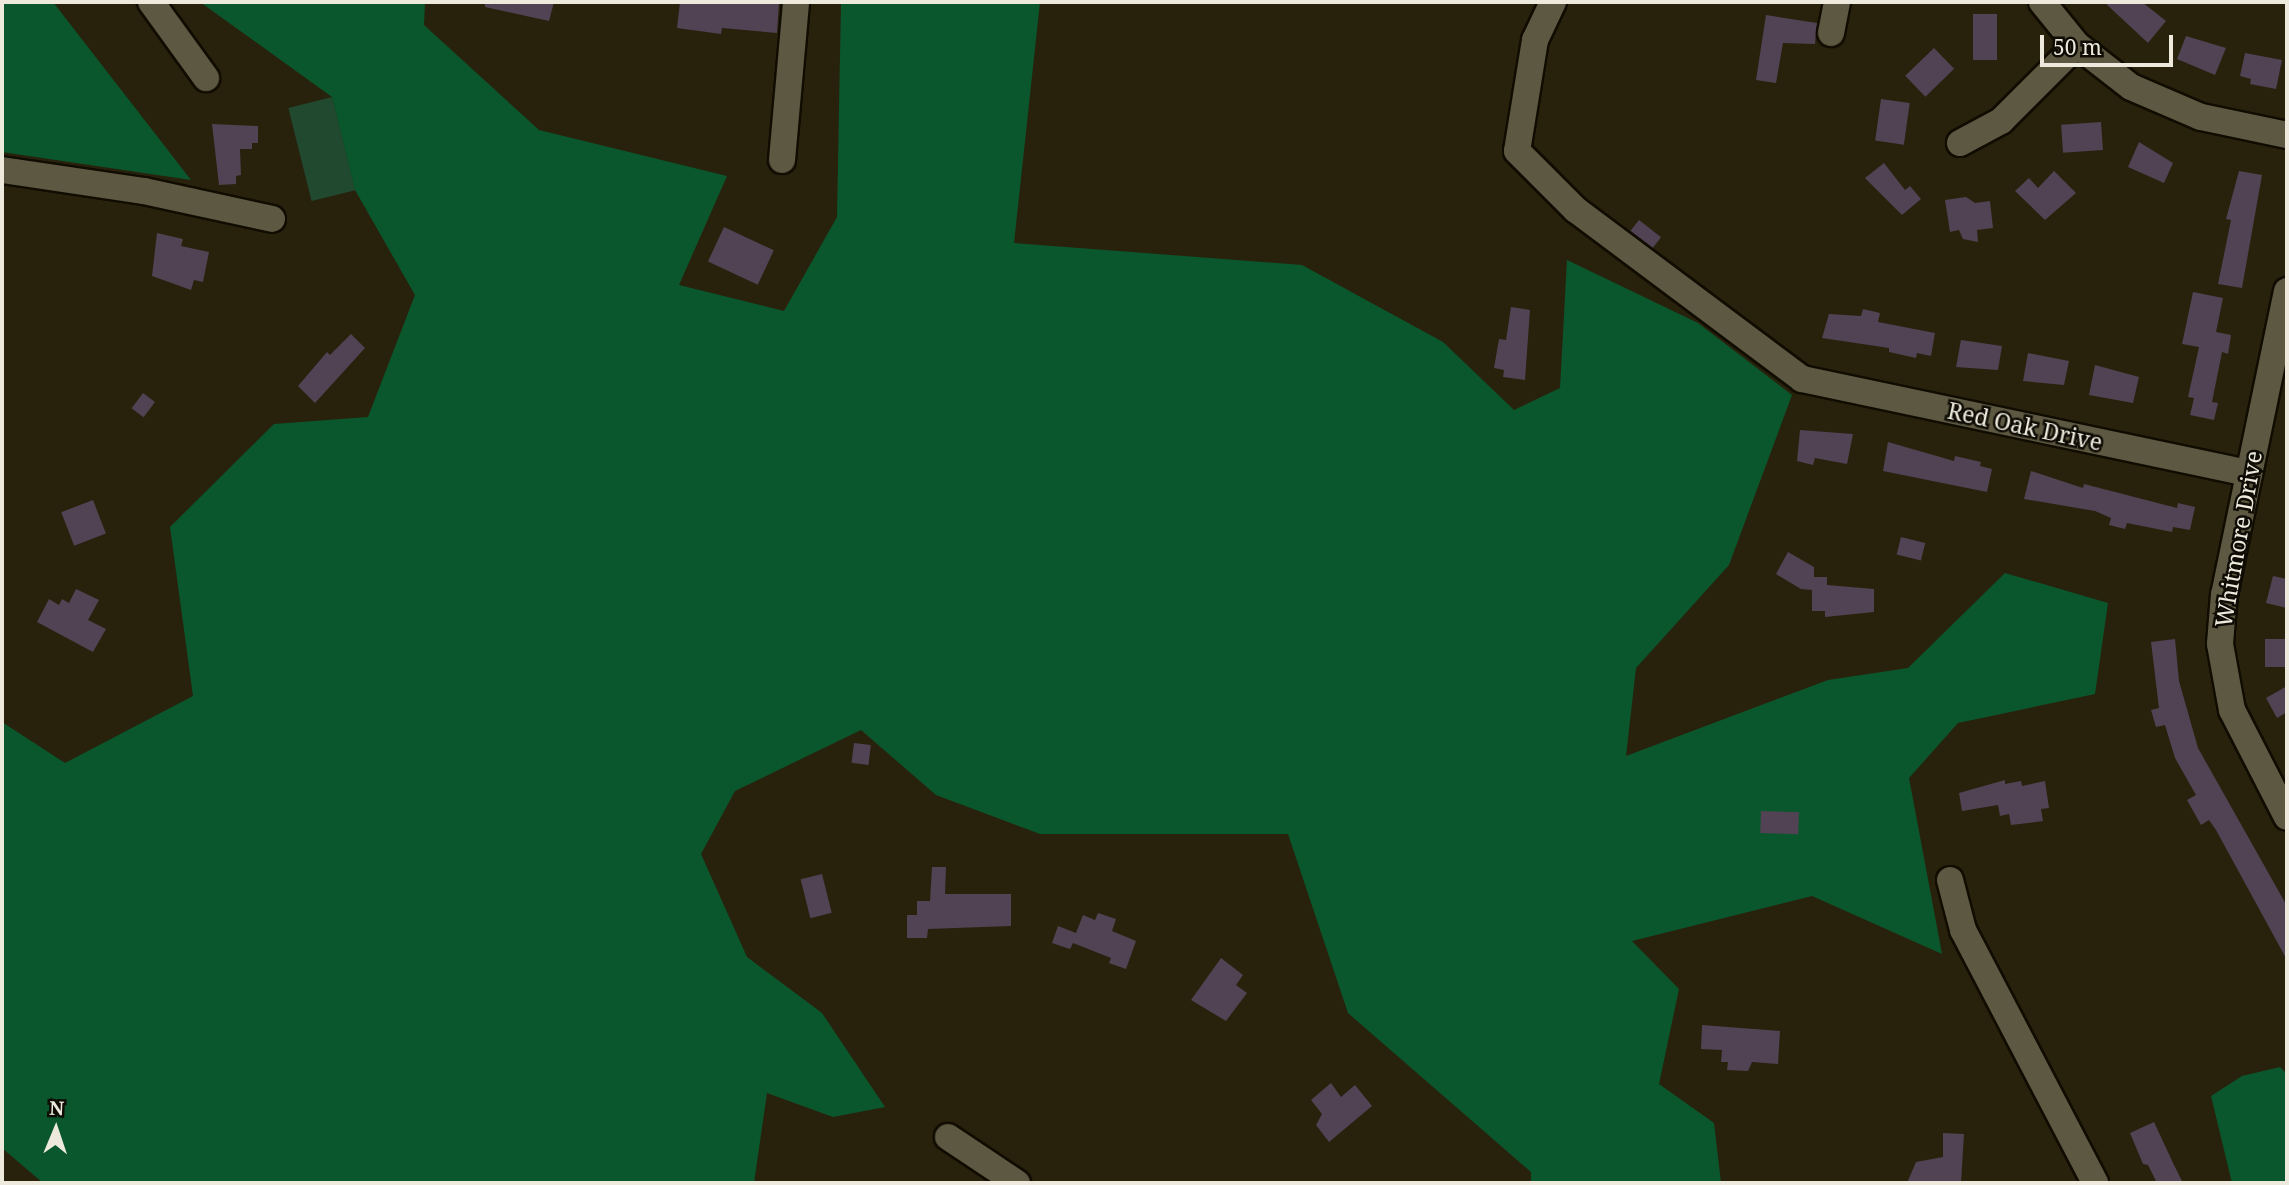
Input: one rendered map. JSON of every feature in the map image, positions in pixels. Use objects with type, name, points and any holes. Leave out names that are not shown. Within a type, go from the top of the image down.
[{"type":"street","points":[[151,2],[206,78]]},
{"type":"street","points":[[782,160],[796,2]]},
{"type":"street","name":"Red Oak Drive","points":[[1553,2],[1535,40],[1517,151],[1576,210],[1802,379],[2249,473]]},
{"type":"street","points":[[1831,33],[1837,2]]},
{"type":"street","points":[[2042,2],[2077,45],[2131,87],[2169,106],[2287,135]]},
{"type":"street","points":[[1960,143],[2001,121],[2077,45]]},
{"type":"street","points":[[2,170],[144,191],[272,219]]},
{"type":"street","name":"Whitmore Drive","points":[[2287,291],[2222,610],[2223,666],[2242,734],[2287,817]]},
{"type":"street","points":[[1950,880],[1963,930],[2095,1183]]},
{"type":"street","points":[[948,1138],[1017,1183]]},
{"type":"green space","points":[[2,2],[53,2],[191,180],[2,152]]},
{"type":"green space","points":[[200,2],[425,2],[424,25],[539,130],[727,176],[679,285],[784,311],[837,217],[841,2],[1040,2],[1014,243],[1302,265],[1443,342],[1514,410],[1560,388],[1567,260],[1698,323],[1792,395],[1729,565],[1636,668],[1626,756],[1828,680],[1908,668],[2005,573],[2108,603],[2095,694],[1958,723],[1909,778],[1942,954],[1812,896],[1632,941],[1679,989],[1659,1084],[1714,1123],[1721,1183],[1531,1183],[1531,1172],[1348,1013],[1288,834],[1040,834],[936,795],[861,730],[735,791],[701,854],[747,957],[822,1013],[885,1107],[833,1117],[767,1093],[754,1183],[43,1183],[2,1148],[2,722],[65,763],[193,696],[170,527],[274,424],[368,417],[415,295],[355,190],[332,97]]},
{"type":"green space","points":[[332,97],[355,190],[312,201],[288,108]]},
{"type":"green space","points":[[2280,1067],[2287,1074],[2287,1183],[2232,1183],[2211,1096],[2242,1076]]},
{"type":"building","points":[[485,2],[554,2],[549,21],[485,7]]},
{"type":"building","points":[[680,2],[779,2],[777,33],[722,28],[721,34],[677,28]]},
{"type":"building","points":[[2104,2],[2142,2],[2166,21],[2148,43]]},
{"type":"building","points":[[1973,14],[1997,14],[1997,60],[1973,60]]},
{"type":"building","points":[[1766,15],[1817,23],[1815,44],[1783,43],[1776,83],[1756,80]]},
{"type":"building","points":[[2186,36],[2226,48],[2215,75],[2177,59]]},
{"type":"building","points":[[1934,48],[1954,69],[1925,97],[1905,76]]},
{"type":"building","points":[[2245,53],[2282,60],[2276,89],[2250,84],[2251,79],[2240,76]]},
{"type":"building","points":[[1881,99],[1910,103],[1904,145],[1875,141]]},
{"type":"building","points":[[2101,122],[2103,150],[2063,153],[2061,125]]},
{"type":"building","points":[[212,124],[258,126],[258,143],[252,143],[252,149],[240,149],[241,175],[236,176],[236,184],[219,185]]},
{"type":"building","points":[[2139,142],[2173,163],[2164,183],[2128,167]]},
{"type":"building","points":[[1884,163],[1905,190],[1910,186],[1921,199],[1902,215],[1865,178]]},
{"type":"building","points":[[2054,171],[2076,193],[2045,220],[2015,191],[2029,178],[2038,188]]},
{"type":"building","points":[[2239,171],[2262,175],[2242,288],[2218,284],[2231,220],[2226,219]]},
{"type":"building","points":[[1966,197],[1975,203],[1990,201],[1993,228],[1977,230],[1978,242],[1963,239],[1959,230],[1950,232],[1945,200]]},
{"type":"building","points":[[1639,220],[1661,237],[1652,248],[1630,231]]},
{"type":"building","points":[[724,227],[774,250],[758,285],[708,261]]},
{"type":"building","points":[[157,233],[183,239],[181,246],[209,252],[203,282],[194,280],[191,290],[152,276]]},
{"type":"building","points":[[2193,292],[2223,298],[2216,332],[2231,335],[2228,354],[2222,352],[2212,402],[2218,403],[2214,420],[2190,415],[2194,398],[2188,397],[2199,347],[2182,344]]},
{"type":"building","points":[[1511,307],[1530,310],[1525,380],[1503,377],[1504,370],[1494,368],[1499,339],[1506,340]]},
{"type":"building","points":[[1863,309],[1880,313],[1878,322],[1935,333],[1931,356],[1917,353],[1916,358],[1889,352],[1889,348],[1822,338],[1829,314],[1861,316]]},
{"type":"building","points":[[351,334],[365,348],[315,403],[298,386],[327,352],[330,355]]},
{"type":"building","points":[[1961,340],[2002,346],[1998,370],[1956,367]]},
{"type":"building","points":[[2028,353],[2069,361],[2064,385],[2023,381]]},
{"type":"building","points":[[2095,365],[2139,377],[2133,403],[2089,395]]},
{"type":"building","points":[[143,393],[155,402],[144,417],[132,408]]},
{"type":"building","points":[[1800,430],[1853,434],[1847,464],[1815,458],[1813,465],[1797,461]]},
{"type":"building","points":[[1888,442],[1954,461],[1955,456],[1981,462],[1980,466],[1992,469],[1987,492],[1883,471]]},
{"type":"building","points":[[2031,471],[2083,488],[2084,484],[2177,508],[2178,503],[2195,507],[2190,530],[2173,527],[2172,532],[2127,523],[2125,529],[2109,525],[2111,518],[2095,511],[2024,499]]},
{"type":"building","points":[[93,500],[106,534],[74,546],[61,512]]},
{"type":"building","points":[[1901,537],[1925,543],[1921,561],[1897,554]]},
{"type":"building","points":[[1788,552],[1814,567],[1814,577],[1827,577],[1827,585],[1874,589],[1874,612],[1825,617],[1825,611],[1812,611],[1812,590],[1801,589],[1776,574]]},
{"type":"building","points":[[2273,576],[2287,579],[2287,608],[2266,603]]},
{"type":"building","points":[[76,589],[99,600],[88,620],[106,629],[93,652],[37,622],[49,599],[59,605],[62,599],[69,603]]},
{"type":"building","points":[[2175,639],[2179,681],[2198,748],[2287,906],[2287,960],[2216,830],[2209,820],[2201,825],[2187,800],[2196,795],[2175,758],[2165,725],[2156,727],[2151,710],[2159,708],[2151,642]]},
{"type":"building","points":[[2265,639],[2285,639],[2285,667],[2265,667]]},
{"type":"building","points":[[2287,686],[2287,712],[2277,718],[2266,698]]},
{"type":"building","points":[[854,743],[871,745],[868,765],[852,763]]},
{"type":"building","points":[[2005,780],[2005,784],[2021,781],[2022,786],[2045,781],[2049,808],[2041,809],[2043,821],[2011,825],[2009,814],[2000,816],[1998,805],[1962,811],[1959,793]]},
{"type":"building","points":[[1761,811],[1799,812],[1798,834],[1760,833]]},
{"type":"building","points":[[932,867],[946,867],[945,894],[1011,894],[1011,926],[928,929],[927,938],[907,938],[907,915],[917,915],[917,901],[930,901]]},
{"type":"building","points":[[822,874],[832,913],[810,918],[801,879]]},
{"type":"building","points":[[1098,913],[1116,919],[1112,931],[1136,941],[1126,969],[1109,963],[1111,958],[1073,943],[1070,949],[1052,943],[1058,926],[1076,933],[1083,915],[1095,920]]},
{"type":"building","points":[[1221,958],[1243,975],[1236,985],[1247,993],[1226,1021],[1191,1000]]},
{"type":"building","points":[[1702,1025],[1780,1031],[1778,1064],[1752,1062],[1748,1071],[1727,1070],[1728,1062],[1721,1062],[1722,1050],[1701,1049]]},
{"type":"building","points":[[1331,1083],[1341,1097],[1355,1085],[1372,1106],[1329,1142],[1316,1125],[1322,1114],[1311,1100]]},
{"type":"building","points":[[2154,1122],[2183,1183],[2157,1183],[2148,1165],[2143,1164],[2130,1133]]},
{"type":"building","points":[[1943,1133],[1964,1134],[1961,1183],[1907,1183],[1916,1162],[1943,1157]]}]
